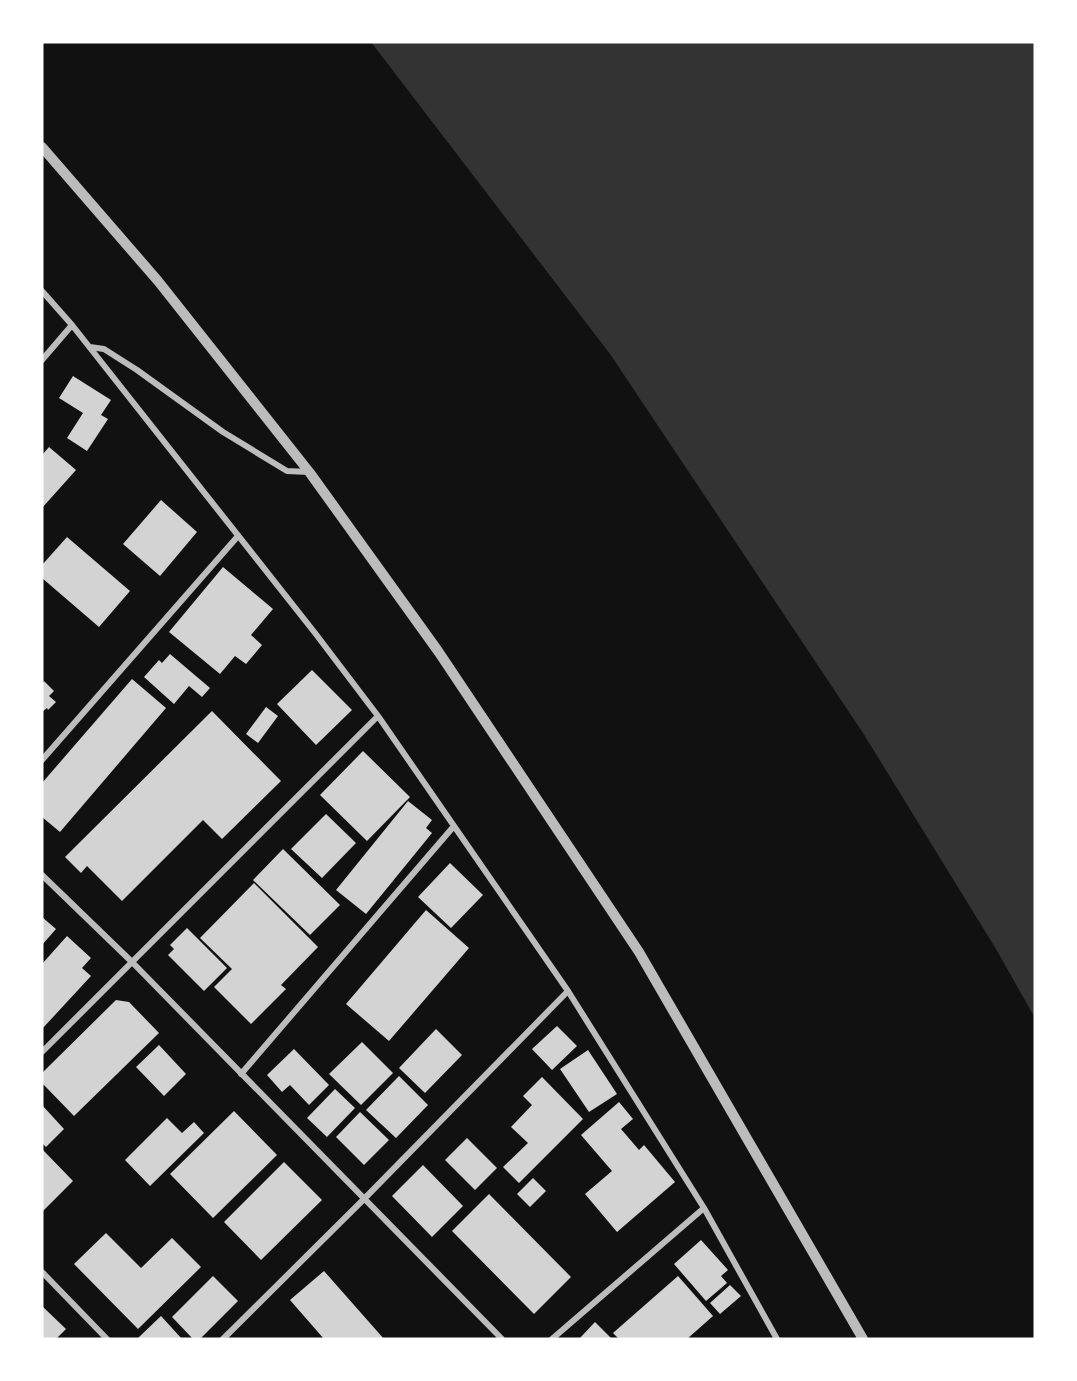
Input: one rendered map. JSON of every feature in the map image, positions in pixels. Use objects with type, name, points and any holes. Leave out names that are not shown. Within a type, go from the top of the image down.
[{"type":"street","points":[[42,147],[158,281],[310,472],[438,651],[639,952],[863,1339]]},
{"type":"street","points":[[42,291],[90,347],[378,716],[568,991],[704,1208],[777,1339]]},
{"type":"street","points":[[42,360],[72,325]]},
{"type":"street","points":[[90,347],[104,350],[129,365],[223,432],[287,471],[310,472]]},
{"type":"street","points":[[42,760],[238,536]]},
{"type":"street","points":[[42,1052],[378,716]]},
{"type":"street","points":[[241,1074],[454,826]]},
{"type":"street","points":[[42,875],[132,962],[502,1339]]},
{"type":"street","points":[[223,1339],[568,991]]},
{"type":"street","points":[[552,1339],[704,1208]]},
{"type":"street","points":[[42,1272],[107,1339]]},
{"type":"shaded area","points":[[371,42],[1035,42],[1035,1018],[996,949],[863,733],[610,354]]},
{"type":"building","points":[[73,376],[111,400],[101,415],[108,419],[87,451],[67,438],[83,413],[59,398]]},
{"type":"building","points":[[49,447],[76,470],[42,508],[42,455]]},
{"type":"building","points":[[161,500],[197,532],[160,576],[123,544]]},
{"type":"building","points":[[67,537],[130,591],[99,627],[42,578],[42,565]]},
{"type":"building","points":[[223,567],[273,609],[251,635],[262,645],[246,664],[235,656],[220,674],[169,632]]},
{"type":"building","points":[[170,654],[210,688],[202,697],[189,686],[174,704],[144,677],[159,660],[162,663]]},
{"type":"building","points":[[312,670],[352,710],[316,745],[277,704]]},
{"type":"building","points":[[132,679],[166,708],[60,832],[42,817],[42,783]]},
{"type":"building","points":[[44,681],[54,691],[49,696],[56,702],[48,710],[47,708],[42,712],[42,684]]},
{"type":"building","points":[[266,707],[278,716],[258,743],[246,734]]},
{"type":"building","points":[[212,711],[281,781],[222,839],[203,820],[122,901],[87,866],[81,873],[65,857]]},
{"type":"building","points":[[363,751],[410,797],[367,841],[320,795]]},
{"type":"building","points":[[408,801],[432,820],[426,828],[432,833],[366,914],[336,890]]},
{"type":"building","points":[[326,814],[356,843],[322,878],[291,849]]},
{"type":"building","points":[[283,849],[340,905],[310,935],[253,880]]},
{"type":"building","points":[[450,863],[483,895],[451,928],[418,897]]},
{"type":"building","points":[[254,883],[318,947],[281,985],[286,989],[251,1024],[214,987],[232,969],[200,938]]},
{"type":"building","points":[[426,910],[469,948],[389,1041],[346,1004]]},
{"type":"building","points":[[42,917],[56,929],[42,945]]},
{"type":"building","points":[[187,928],[227,968],[204,991],[168,955],[174,949],[170,945]]},
{"type":"building","points":[[67,936],[91,958],[82,968],[91,976],[42,1029],[42,964]]},
{"type":"building","points":[[116,1000],[129,1002],[159,1033],[74,1116],[42,1083],[42,1073]]},
{"type":"building","points":[[557,1026],[577,1046],[552,1070],[532,1049]]},
{"type":"building","points":[[436,1029],[462,1055],[425,1093],[399,1068]]},
{"type":"building","points":[[362,1042],[393,1073],[361,1105],[329,1074]]},
{"type":"building","points":[[159,1045],[186,1074],[164,1096],[136,1067]]},
{"type":"building","points":[[294,1049],[329,1085],[309,1105],[290,1085],[282,1092],[267,1075]]},
{"type":"building","points":[[588,1050],[617,1094],[589,1112],[560,1069]]},
{"type":"building","points":[[399,1076],[428,1105],[396,1138],[366,1110]]},
{"type":"building","points":[[542,1077],[583,1119],[519,1183],[503,1167],[528,1143],[511,1127],[532,1105],[523,1096]]},
{"type":"building","points":[[335,1089],[355,1108],[327,1137],[307,1118]]},
{"type":"building","points":[[619,1102],[633,1119],[621,1129],[639,1150],[644,1145],[675,1182],[617,1232],[585,1194],[612,1171],[581,1135]]},
{"type":"building","points":[[42,1105],[64,1129],[46,1147],[42,1143]]},
{"type":"building","points":[[234,1111],[277,1155],[213,1218],[170,1174]]},
{"type":"building","points":[[360,1112],[389,1140],[364,1165],[336,1137]]},
{"type":"building","points":[[167,1118],[182,1133],[194,1122],[204,1133],[150,1186],[125,1160]]},
{"type":"building","points":[[467,1138],[497,1168],[475,1190],[445,1160]]},
{"type":"building","points":[[42,1149],[73,1181],[42,1212]]},
{"type":"building","points":[[284,1162],[322,1200],[261,1260],[224,1222]]},
{"type":"building","points":[[423,1165],[463,1206],[432,1237],[392,1196]]},
{"type":"building","points":[[533,1178],[546,1191],[530,1207],[517,1194]]},
{"type":"building","points":[[489,1194],[571,1277],[534,1314],[452,1231]]},
{"type":"building","points":[[106,1233],[141,1268],[172,1238],[201,1267],[138,1329],[74,1264]]},
{"type":"building","points":[[701,1240],[728,1270],[721,1276],[727,1283],[706,1301],[674,1264]]},
{"type":"building","points":[[324,1271],[384,1339],[324,1339],[290,1300]]},
{"type":"building","points":[[213,1276],[238,1301],[200,1339],[193,1339],[172,1317]]},
{"type":"building","points":[[678,1276],[713,1316],[687,1339],[619,1339],[613,1333]]},
{"type":"building","points":[[730,1285],[741,1296],[720,1314],[710,1303]]},
{"type":"building","points":[[42,1306],[66,1329],[56,1339],[42,1339]]},
{"type":"building","points":[[161,1316],[182,1339],[137,1339]]},
{"type":"building","points":[[595,1322],[612,1339],[579,1339]]}]
